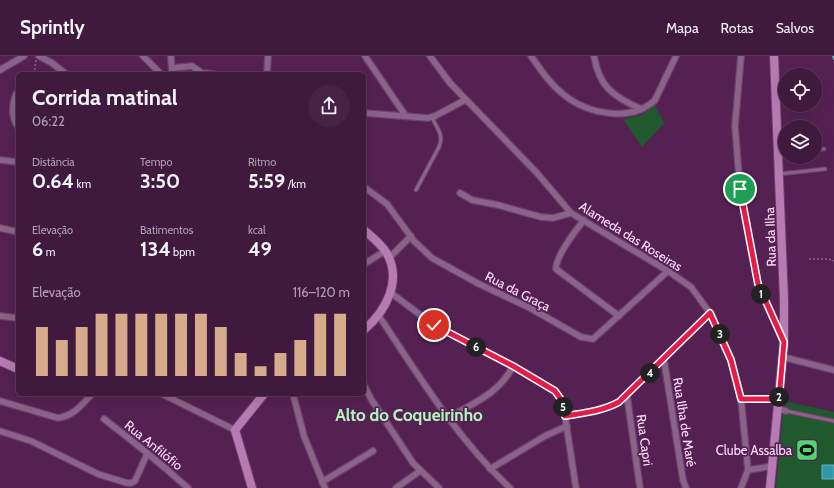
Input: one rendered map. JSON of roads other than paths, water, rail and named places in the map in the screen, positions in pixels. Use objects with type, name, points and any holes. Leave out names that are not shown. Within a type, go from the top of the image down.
[{"type":"main road","name":"Rua da Ilha","points":[[774,56],[779,120]]},
{"type":"main road","name":"Rua da Ilha","points":[[770,488],[782,410],[779,399],[784,342],[784,300],[779,174],[780,164]]},
{"type":"main road","points":[[366,232],[377,241],[387,254],[392,266],[391,292],[379,316],[366,328]]},
{"type":"main road","points":[[0,361],[16,368]]},
{"type":"main road","points":[[252,488],[235,430],[261,396]]},
{"type":"street","points":[[0,70],[24,56]]},
{"type":"street","points":[[39,56],[52,63],[63,72]]},
{"type":"street","points":[[143,56],[159,72]]},
{"type":"street","points":[[171,56],[172,72]]},
{"type":"street","points":[[267,72],[268,56]]},
{"type":"street","points":[[364,56],[406,115]]},
{"type":"street","name":"Alameda das Roseiras","points":[[430,56],[465,100],[536,173],[571,213],[668,271],[691,287],[710,313],[731,360],[741,399],[748,470]]},
{"type":"street","points":[[531,56],[547,78],[563,94],[580,106],[598,111],[619,114],[631,113],[649,106],[655,100],[676,56]]},
{"type":"street","points":[[594,56],[602,83],[611,92],[625,102],[641,109]]},
{"type":"street","points":[[741,56],[735,126],[740,189],[758,284],[784,342]]},
{"type":"street","points":[[173,68],[192,66],[201,72]]},
{"type":"street","points":[[16,94],[13,116],[16,122]]},
{"type":"street","points":[[366,112],[432,117],[465,100]]},
{"type":"street","points":[[0,160],[16,162]]},
{"type":"street","name":"Rua da Graça","points":[[366,189],[387,204],[414,241],[432,258],[479,284],[530,308],[581,337],[592,339],[668,271]]},
{"type":"street","points":[[460,193],[472,200],[498,205],[541,217],[553,218],[571,213]]},
{"type":"street","points":[[584,220],[577,228],[557,262],[556,269],[619,316]]},
{"type":"street","points":[[0,228],[16,232]]},
{"type":"street","points":[[366,263],[387,254],[411,236]]},
{"type":"street","points":[[391,292],[434,325],[513,366],[555,391],[560,398],[565,416],[576,488]]},
{"type":"street","points":[[565,416],[612,406],[627,396],[710,313]]},
{"type":"street","points":[[0,316],[16,318]]},
{"type":"street","points":[[379,316],[448,418],[490,470],[510,488]]},
{"type":"street","points":[[783,357],[834,370]]},
{"type":"street","name":"Rua Ilha de Maré","points":[[664,360],[683,480],[686,488]]},
{"type":"street","points":[[448,418],[493,392],[507,378],[513,366]]},
{"type":"street","points":[[366,389],[400,444],[420,471],[439,488]]},
{"type":"street","points":[[0,401],[58,418],[68,416],[80,408],[90,396]]},
{"type":"street","points":[[167,396],[235,430]]},
{"type":"street","points":[[294,396],[304,436],[323,485],[373,451]]},
{"type":"street","name":"Rua Capri","points":[[627,396],[640,488]]},
{"type":"street","points":[[741,399],[779,399]]},
{"type":"street","name":"Rua Anfilófio","points":[[104,419],[139,446],[188,488]]},
{"type":"street","points":[[490,470],[545,436],[566,426]]},
{"type":"street","points":[[0,431],[31,441],[86,468],[127,483],[134,481],[147,454]]},
{"type":"street","points":[[741,488],[748,470],[773,466]]},
{"type":"street","points":[[396,488],[420,471]]},
{"type":"lane","points":[[416,190],[442,139],[432,117]]},
{"type":"lane","points":[[779,174],[825,169]]},
{"type":"lane","points":[[782,410],[834,421]]},
{"type":"place","name":"Clube Assalba","points":[[807,450]]},
{"type":"district","name":"Alto do Coqueirinho","points":[[409,415]]}]
